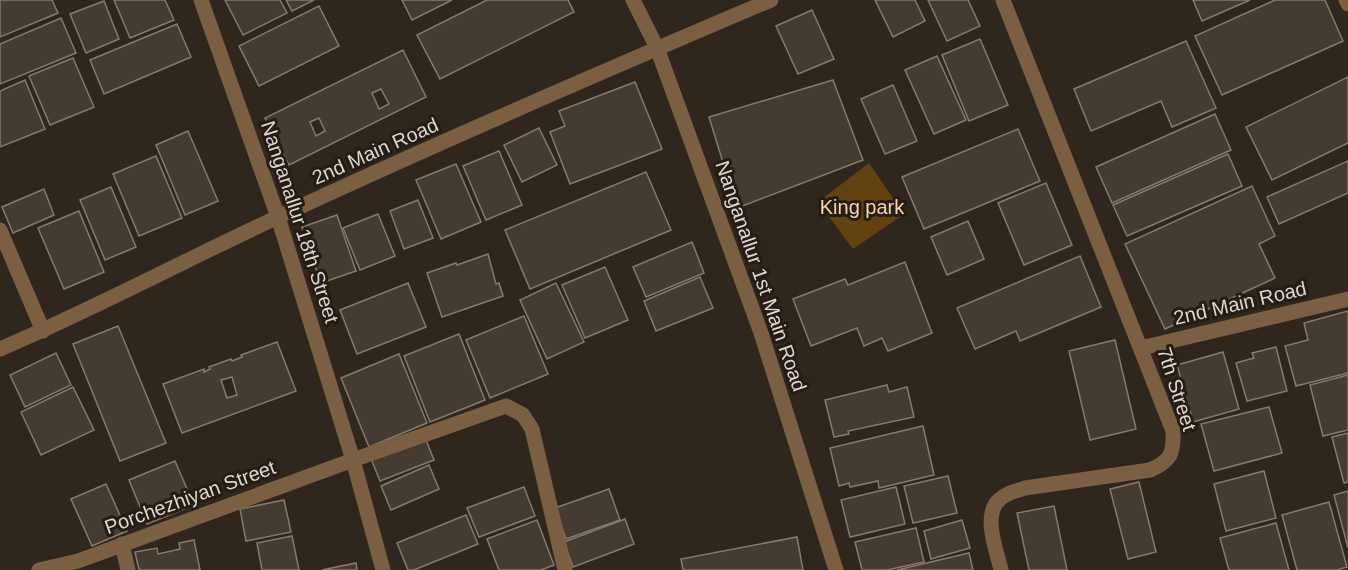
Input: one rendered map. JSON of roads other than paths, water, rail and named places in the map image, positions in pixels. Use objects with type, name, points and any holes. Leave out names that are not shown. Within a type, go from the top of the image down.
[{"type":"street","name":"Nanganallur 18th Street","points":[[201,0],[278,217],[353,460],[383,570]]},
{"type":"street","name":"Nanganallur 1st Main Road","points":[[633,0],[657,48],[761,333],[836,570]]},
{"type":"street","name":"2nd Main Road","points":[[0,349],[43,331],[278,217],[657,48],[771,0]]},
{"type":"street","name":"7th Street","points":[[1001,570],[991,516],[998,501],[1025,489],[1150,470],[1167,461],[1174,447],[1173,431],[1003,0]]},
{"type":"street","points":[[0,230],[43,331]]},
{"type":"street","name":"2nd Main Road","points":[[1141,348],[1348,299]]},
{"type":"street","name":"Porchezhiyan Street","points":[[39,570],[78,561],[506,406],[523,415],[532,429],[565,570]]},
{"type":"street","points":[[122,544],[128,570]]},
{"type":"park label","name":"King park","points":[[862,207]]}]
